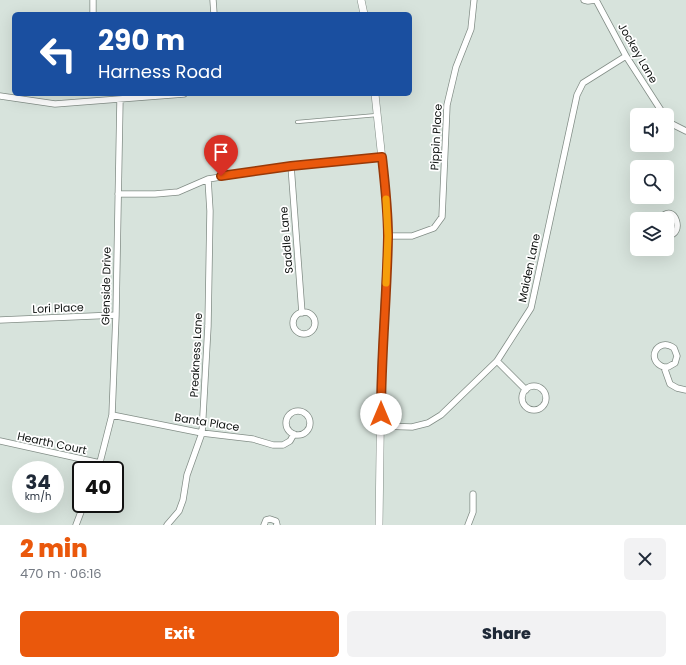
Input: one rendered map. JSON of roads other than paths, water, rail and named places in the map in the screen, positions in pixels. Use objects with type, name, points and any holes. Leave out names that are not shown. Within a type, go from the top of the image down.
[{"type":"street","points":[[93,0],[93,12]]},
{"type":"street","points":[[212,0],[214,12]]},
{"type":"street","points":[[361,0],[364,12]]},
{"type":"street","name":"Pippin Place","points":[[388,236],[412,236],[434,228],[442,218],[447,105],[456,67],[471,29],[474,0]]},
{"type":"street","points":[[584,0],[596,0]]},
{"type":"street","name":"Jockey Lane","points":[[596,0],[626,56],[659,108]]},
{"type":"street","name":"Maiden Lane","points":[[381,426],[412,426],[428,423],[441,415],[497,361],[531,308],[577,95],[584,83],[626,56]]},
{"type":"street","points":[[0,96],[55,104],[163,96]]},
{"type":"street","points":[[96,96],[96,101]]},
{"type":"street","points":[[375,96],[386,197],[388,236],[381,378],[379,525]]},
{"type":"street","name":"Glenside Drive","points":[[100,461],[112,415],[116,316],[120,100]]},
{"type":"street","points":[[674,125],[686,131]]},
{"type":"street","points":[[118,194],[178,192],[208,179],[291,166],[382,157]]},
{"type":"street","name":"Saddle Lane","points":[[291,166],[302,312]]},
{"type":"street","name":"Preakness Lane","points":[[167,525],[179,511],[183,500],[187,474],[202,433],[208,326],[210,211],[208,179]]},
{"type":"street","points":[[674,214],[680,221],[683,228],[674,234]]},
{"type":"street","points":[[302,312],[312,316],[315,324],[312,331],[306,334],[298,333],[293,325],[293,319],[302,312]]},
{"type":"street","name":"Lori Place","points":[[0,320],[116,316]]},
{"type":"street","points":[[664,367],[668,367],[675,363],[677,356],[674,348],[667,344],[660,346],[657,349],[654,356],[657,364],[664,367],[670,384],[677,388],[686,390]]},
{"type":"street","points":[[497,361],[526,390]]},
{"type":"street","points":[[533,386],[543,390],[546,398],[541,407],[533,410],[526,406],[522,397],[526,390],[533,386]]},
{"type":"street","points":[[302,412],[309,420],[309,427],[304,434],[294,434],[288,429],[286,423],[287,419],[292,413],[302,412]]},
{"type":"street","name":"Banta Place","points":[[112,415],[202,433],[253,439],[273,445],[283,445],[290,441],[294,434]]},
{"type":"street","name":"Hearth Court","points":[[0,442],[90,461]]},
{"type":"street","points":[[468,525],[473,512],[474,494]]},
{"type":"street","points":[[76,525],[81,513]]},
{"type":"street","points":[[264,525],[266,520],[270,519],[276,521],[277,525]]},
{"type":"lane","points":[[297,122],[377,115]]}]
